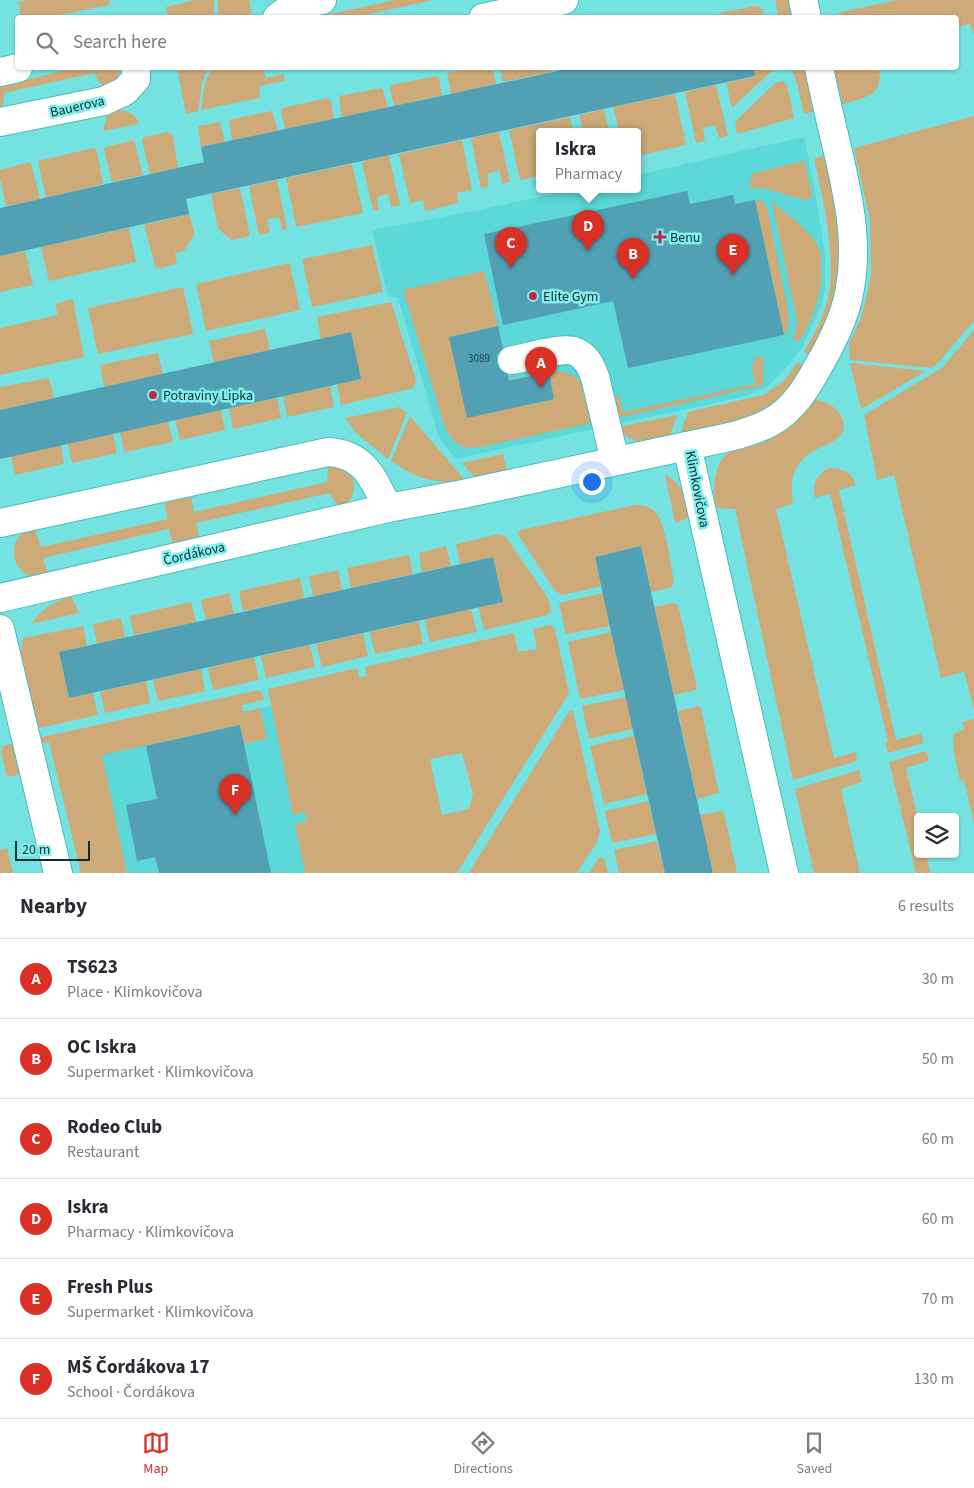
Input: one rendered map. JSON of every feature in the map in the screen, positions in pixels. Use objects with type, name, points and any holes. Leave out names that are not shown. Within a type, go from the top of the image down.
[{"type":"street","points":[[280,15],[284,11],[300,5],[322,0]]},
{"type":"street","points":[[496,15],[564,0]]},
{"type":"street","points":[[0,72],[15,69]]},
{"type":"street","name":"Bauerova","points":[[0,122],[104,101],[125,91],[136,79],[136,70]]},
{"type":"street","name":"Klimkovičova","points":[[784,873],[687,446],[756,429],[770,423],[785,413],[797,400],[817,369],[835,335],[844,311],[850,289],[853,264],[853,225],[819,70]]},
{"type":"street","points":[[512,360],[561,350],[573,350],[584,356],[591,364],[595,377],[615,461]]},
{"type":"street","name":"Čordákova","points":[[0,598],[388,508],[687,446]]},
{"type":"street","points":[[0,522],[328,452],[339,452],[358,461],[369,471],[388,508]]},
{"type":"street","points":[[0,629],[58,873]]},
{"type":"shaded area","points":[[28,0],[109,0],[110,5],[59,15],[21,15],[18,2]]},
{"type":"shaded area","points":[[196,0],[214,0],[214,15],[168,15],[166,7]]},
{"type":"shaded area","points":[[218,0],[249,0],[252,15],[218,15]]},
{"type":"shaded area","points":[[395,0],[434,0],[364,15],[325,15]]},
{"type":"shaded area","points":[[775,0],[793,0],[797,15],[779,15]]},
{"type":"shaded area","points":[[897,0],[974,0],[974,33],[970,24],[959,27],[959,15],[837,15],[841,12]]},
{"type":"shaded area","points":[[755,6],[760,7],[764,15],[718,15]]},
{"type":"shaded area","points":[[65,70],[120,70],[113,83],[103,88],[94,73],[4,93],[2,110],[0,110],[0,87]]},
{"type":"shaded area","points":[[177,70],[207,70],[202,83],[198,111],[186,114]]},
{"type":"shaded area","points":[[211,70],[264,70],[266,78],[284,74],[285,81],[259,86],[260,98],[201,110],[205,83]]},
{"type":"shaded area","points":[[462,70],[492,70],[496,84],[451,94],[447,73]]},
{"type":"shaded area","points":[[500,70],[551,70],[551,72],[503,82]]},
{"type":"shaded area","points":[[752,70],[773,70],[732,108],[726,83],[754,77]]},
{"type":"shaded area","points":[[792,70],[807,70],[816,111],[804,114],[797,83]]},
{"type":"shaded area","points":[[834,70],[879,70],[879,84],[876,90],[859,100],[843,104]]},
{"type":"shaded area","points":[[439,77],[442,95],[394,106],[390,89],[391,85]]},
{"type":"shaded area","points":[[783,81],[787,85],[794,118],[737,134],[735,122],[775,83]]},
{"type":"shaded area","points":[[716,85],[728,136],[719,138],[715,125],[703,128],[705,141],[696,143],[685,92]]},
{"type":"shaded area","points":[[382,88],[388,107],[342,117],[339,96]]},
{"type":"shaded area","points":[[675,94],[686,145],[641,155],[641,128],[618,128],[613,107]]},
{"type":"shaded area","points":[[328,98],[331,101],[334,119],[285,129],[282,108]]},
{"type":"shaded area","points":[[604,109],[608,128],[582,128],[579,115]]},
{"type":"shaded area","points":[[117,110],[131,113],[139,124],[103,131],[108,111]]},
{"type":"shaded area","points":[[272,111],[278,131],[232,141],[229,120]]},
{"type":"shaded area","points":[[974,116],[974,321],[937,364],[931,368],[850,360],[849,343],[860,320],[871,274],[870,221],[854,148]]},
{"type":"shaded area","points":[[570,117],[572,128],[536,128],[536,177],[520,180],[509,130]]},
{"type":"shaded area","points":[[220,122],[225,142],[201,147],[198,126]]},
{"type":"shaded area","points":[[168,132],[173,135],[178,168],[150,174],[142,140],[144,137]]},
{"type":"shaded area","points":[[499,132],[510,182],[502,184],[500,171],[487,174],[489,186],[481,188],[471,138]]},
{"type":"shaded area","points":[[804,137],[825,254],[825,286],[823,300],[802,347],[784,371],[766,387],[742,397],[455,459],[439,437],[398,298],[388,296],[372,230],[558,193],[641,193],[641,174]]},
{"type":"shaded area","points":[[134,140],[143,175],[112,182],[104,149]]},
{"type":"shaded area","points":[[462,140],[472,190],[457,193],[458,203],[425,211],[423,200],[410,203],[399,154]]},
{"type":"shaded area","points":[[93,148],[97,151],[103,184],[46,198],[38,161]]},
{"type":"shaded area","points":[[389,155],[400,205],[391,207],[388,194],[377,197],[379,210],[373,211],[362,162]]},
{"type":"shaded area","points":[[826,155],[840,232],[840,270],[831,314],[809,357],[804,351],[820,321],[830,287],[829,239],[814,159]]},
{"type":"shaded area","points":[[804,161],[812,193],[810,199],[805,200],[762,188],[750,188],[751,177],[754,173]]},
{"type":"shaded area","points":[[30,162],[40,199],[6,206],[0,170]]},
{"type":"shaded area","points":[[352,164],[363,213],[296,227],[286,178]]},
{"type":"shaded area","points":[[277,180],[287,229],[282,230],[279,217],[267,220],[270,232],[259,235],[249,186]]},
{"type":"shaded area","points":[[240,188],[250,236],[232,240],[218,229],[211,194]]},
{"type":"shaded area","points":[[755,200],[761,200],[767,208],[789,315],[788,329],[784,335]]},
{"type":"shaded area","points":[[772,202],[806,230],[820,252],[821,284],[819,294],[813,314],[799,342],[792,337],[795,333],[797,321]]},
{"type":"shaded area","points":[[189,214],[195,234],[184,251],[175,253],[177,264],[156,269],[144,225]]},
{"type":"shaded area","points":[[129,228],[136,262],[49,281],[41,247]]},
{"type":"shaded area","points":[[372,245],[383,292],[312,307],[302,259]]},
{"type":"shaded area","points":[[25,251],[33,285],[0,292],[0,256]]},
{"type":"shaded area","points":[[290,263],[300,310],[206,331],[196,284]]},
{"type":"shaded area","points":[[484,271],[498,326],[449,337],[514,407],[509,380],[527,377],[533,404],[554,399],[549,372],[570,374],[582,385],[595,422],[476,448],[460,445],[451,437],[445,428],[403,290]]},
{"type":"shaded area","points":[[183,287],[193,334],[98,354],[88,308]]},
{"type":"shaded area","points":[[73,299],[84,357],[0,375],[0,328],[58,315],[55,304]]},
{"type":"shaded area","points":[[391,302],[416,380],[414,388],[341,405],[337,384],[361,379],[321,339],[317,317]]},
{"type":"shaded area","points":[[265,329],[270,351],[214,363],[209,341]]},
{"type":"shaded area","points":[[974,330],[974,710],[964,672],[941,678],[894,475],[877,480],[864,415],[942,368]]},
{"type":"shaded area","points":[[158,353],[163,375],[104,387],[100,365]]},
{"type":"shaded area","points":[[763,356],[763,385],[617,418],[616,396],[619,395],[623,412],[755,384],[752,368],[755,357]]},
{"type":"shaded area","points":[[797,363],[804,364],[791,386],[775,405],[767,410],[744,419],[680,434],[688,412],[763,395],[784,381]]},
{"type":"shaded area","points":[[850,363],[926,371],[861,409]]},
{"type":"shaded area","points":[[49,378],[54,398],[0,410],[0,387]]},
{"type":"shaded area","points":[[330,386],[334,407],[287,417],[283,396]]},
{"type":"shaded area","points":[[277,398],[281,418],[233,429],[229,408]]},
{"type":"shaded area","points":[[814,399],[826,403],[837,410],[844,425],[843,431],[836,439],[810,453],[802,460],[793,478],[793,504],[776,509],[834,758],[856,752],[857,761],[793,780],[735,509],[716,508],[714,487],[718,467],[726,454],[765,442],[782,433],[796,421]]},
{"type":"shaded area","points":[[399,407],[407,413],[388,459],[356,433],[345,418]]},
{"type":"shaded area","points":[[221,410],[225,430],[180,440],[175,420]]},
{"type":"shaded area","points":[[677,415],[670,436],[654,440],[636,441],[624,434],[618,427]]},
{"type":"shaded area","points":[[410,416],[465,480],[444,482],[426,479],[409,472],[391,461]]},
{"type":"shaded area","points":[[168,422],[173,442],[124,452],[120,432]]},
{"type":"shaded area","points":[[113,434],[117,453],[72,463],[68,444]]},
{"type":"shaded area","points":[[61,445],[64,464],[15,475],[11,456]]},
{"type":"shaded area","points":[[503,454],[507,471],[475,478],[462,463]]},
{"type":"shaded area","points":[[328,467],[344,469],[353,479],[354,489],[352,497],[347,504],[339,509],[330,493],[196,523],[200,540],[173,545],[169,529],[43,558],[49,576],[30,576],[20,569],[17,564],[14,551],[15,544],[23,533],[34,527],[41,547],[168,519],[164,503],[191,497],[194,512],[327,482]]},
{"type":"shaded area","points":[[830,468],[846,472],[852,477],[856,485],[839,490],[896,740],[921,733],[924,743],[888,753],[885,743],[888,742],[830,493],[815,498],[814,489],[818,476]]},
{"type":"shaded area","points":[[665,474],[683,492],[693,516],[675,523]]},
{"type":"shaded area","points":[[635,505],[649,507],[660,519],[670,556],[674,582],[672,587],[651,592],[641,546],[595,557],[601,586],[563,595],[555,591],[517,533],[520,530]]},
{"type":"shaded area","points":[[499,534],[505,536],[548,598],[551,611],[548,615],[484,630],[478,607],[503,602],[493,557],[460,564],[456,544]]},
{"type":"shaded area","points":[[446,546],[451,566],[422,572],[419,553]]},
{"type":"shaded area","points":[[409,555],[413,574],[351,588],[347,568]]},
{"type":"shaded area","points":[[338,570],[342,590],[313,596],[309,576]]},
{"type":"shaded area","points":[[300,578],[304,598],[243,611],[239,591]]},
{"type":"shaded area","points":[[229,593],[234,614],[206,620],[201,600]]},
{"type":"shaded area","points":[[603,593],[610,626],[566,634],[559,603]]},
{"type":"shaded area","points":[[71,596],[79,613],[31,624],[48,607]]},
{"type":"shaded area","points":[[191,602],[196,622],[134,635],[130,616]]},
{"type":"shaded area","points":[[674,603],[678,605],[697,688],[696,690],[674,695],[654,607]]},
{"type":"shaded area","points":[[471,609],[477,632],[430,642],[425,619]]},
{"type":"shaded area","points":[[121,618],[125,637],[97,644],[93,624]]},
{"type":"shaded area","points":[[419,621],[423,644],[375,654],[370,632]]},
{"type":"shaded area","points":[[549,625],[555,629],[569,693],[457,873],[305,873],[295,825],[307,821],[305,812],[293,815],[268,689],[357,668],[359,677],[367,676],[365,667],[514,633],[518,652],[537,649],[533,629]],"holes":[[[462,753],[473,794],[469,809],[442,815],[430,759]]]},
{"type":"shaded area","points":[[83,626],[87,646],[59,652],[69,698],[93,693],[98,715],[39,728],[34,726],[20,661],[23,638]]},
{"type":"shaded area","points":[[611,632],[624,690],[580,699],[568,642]]},
{"type":"shaded area","points":[[363,633],[368,656],[322,667],[316,644]]},
{"type":"shaded area","points":[[310,645],[315,667],[266,678],[261,656]]},
{"type":"shaded area","points":[[254,657],[259,680],[213,690],[208,668]]},
{"type":"shaded area","points":[[201,669],[205,691],[158,701],[153,680]]},
{"type":"shaded area","points":[[146,681],[150,703],[105,713],[100,692]]},
{"type":"shaded area","points":[[258,690],[262,693],[264,700],[242,705],[243,712],[260,708],[267,739],[244,744],[240,725],[102,755],[127,873],[81,873],[49,742],[39,744],[38,741],[42,737]]},
{"type":"shaded area","points":[[343,691],[380,873],[115,873],[90,757],[243,712]]},
{"type":"shaded area","points":[[626,697],[633,729],[589,739],[582,706]]},
{"type":"shaded area","points":[[699,706],[701,708],[719,793],[697,799],[678,711]]},
{"type":"shaded area","points":[[570,710],[573,711],[600,831],[597,842],[577,873],[470,873],[471,869]]},
{"type":"shaded area","points":[[974,719],[974,824],[964,780],[960,781],[954,751],[953,734],[964,730],[962,722]]},
{"type":"shaded area","points":[[634,736],[647,794],[604,804],[590,746]]},
{"type":"shaded area","points":[[14,743],[22,774],[7,777],[1,751],[3,746]]},
{"type":"shaded area","points":[[926,751],[929,761],[906,768],[917,813],[914,813],[914,858],[927,858],[930,873],[916,873],[889,762]]},
{"type":"shaded area","points":[[859,770],[862,782],[841,789],[860,873],[814,873],[795,789]]},
{"type":"shaded area","points":[[648,801],[656,834],[612,843],[605,811]]},
{"type":"shaded area","points":[[722,811],[737,873],[713,873],[700,815]]},
{"type":"shaded area","points":[[657,841],[665,873],[619,873],[614,850]]},
{"type":"shaded area","points":[[7,848],[13,873],[0,873],[0,850]]},
{"type":"shaded area","points":[[601,857],[605,860],[608,873],[589,873],[598,859]]},
{"type":"building","points":[[563,70],[754,70],[755,76],[186,199],[189,214],[0,256],[0,208],[204,162],[201,147]]},
{"type":"building","points":[[687,191],[690,204],[733,195],[735,204],[755,200],[784,335],[628,368],[613,301],[503,325],[484,234]]},
{"type":"building","points":[[498,326],[503,348],[497,355],[497,363],[500,370],[508,375],[509,381],[549,372],[554,399],[467,418],[449,337]]},
{"type":"building","points":[[351,332],[361,379],[0,459],[0,410]]},
{"type":"building","points":[[641,546],[713,873],[665,873],[611,632],[595,557]]},
{"type":"building","points":[[493,557],[503,602],[69,698],[59,652]]},
{"type":"building","points":[[240,725],[271,873],[159,873],[155,857],[137,861],[126,805],[157,799],[146,746]]},
{"type":"place","name":"Benu","points":[[660,237]]},
{"type":"place","name":"Iskra","points":[[588,251]]},
{"type":"place","name":"Rodeo Club","points":[[511,268]]},
{"type":"place","name":"Fresh Plus","points":[[733,275]]},
{"type":"place","name":"OC Iskra","points":[[633,279]]},
{"type":"place","name":"Elite Gym","points":[[533,296]]},
{"type":"place","name":"TS623","points":[[541,388]]},
{"type":"place","name":"Potraviny Lipka","points":[[153,395]]},
{"type":"place","name":"MŠ Čordákova 17","points":[[235,815]]}]
